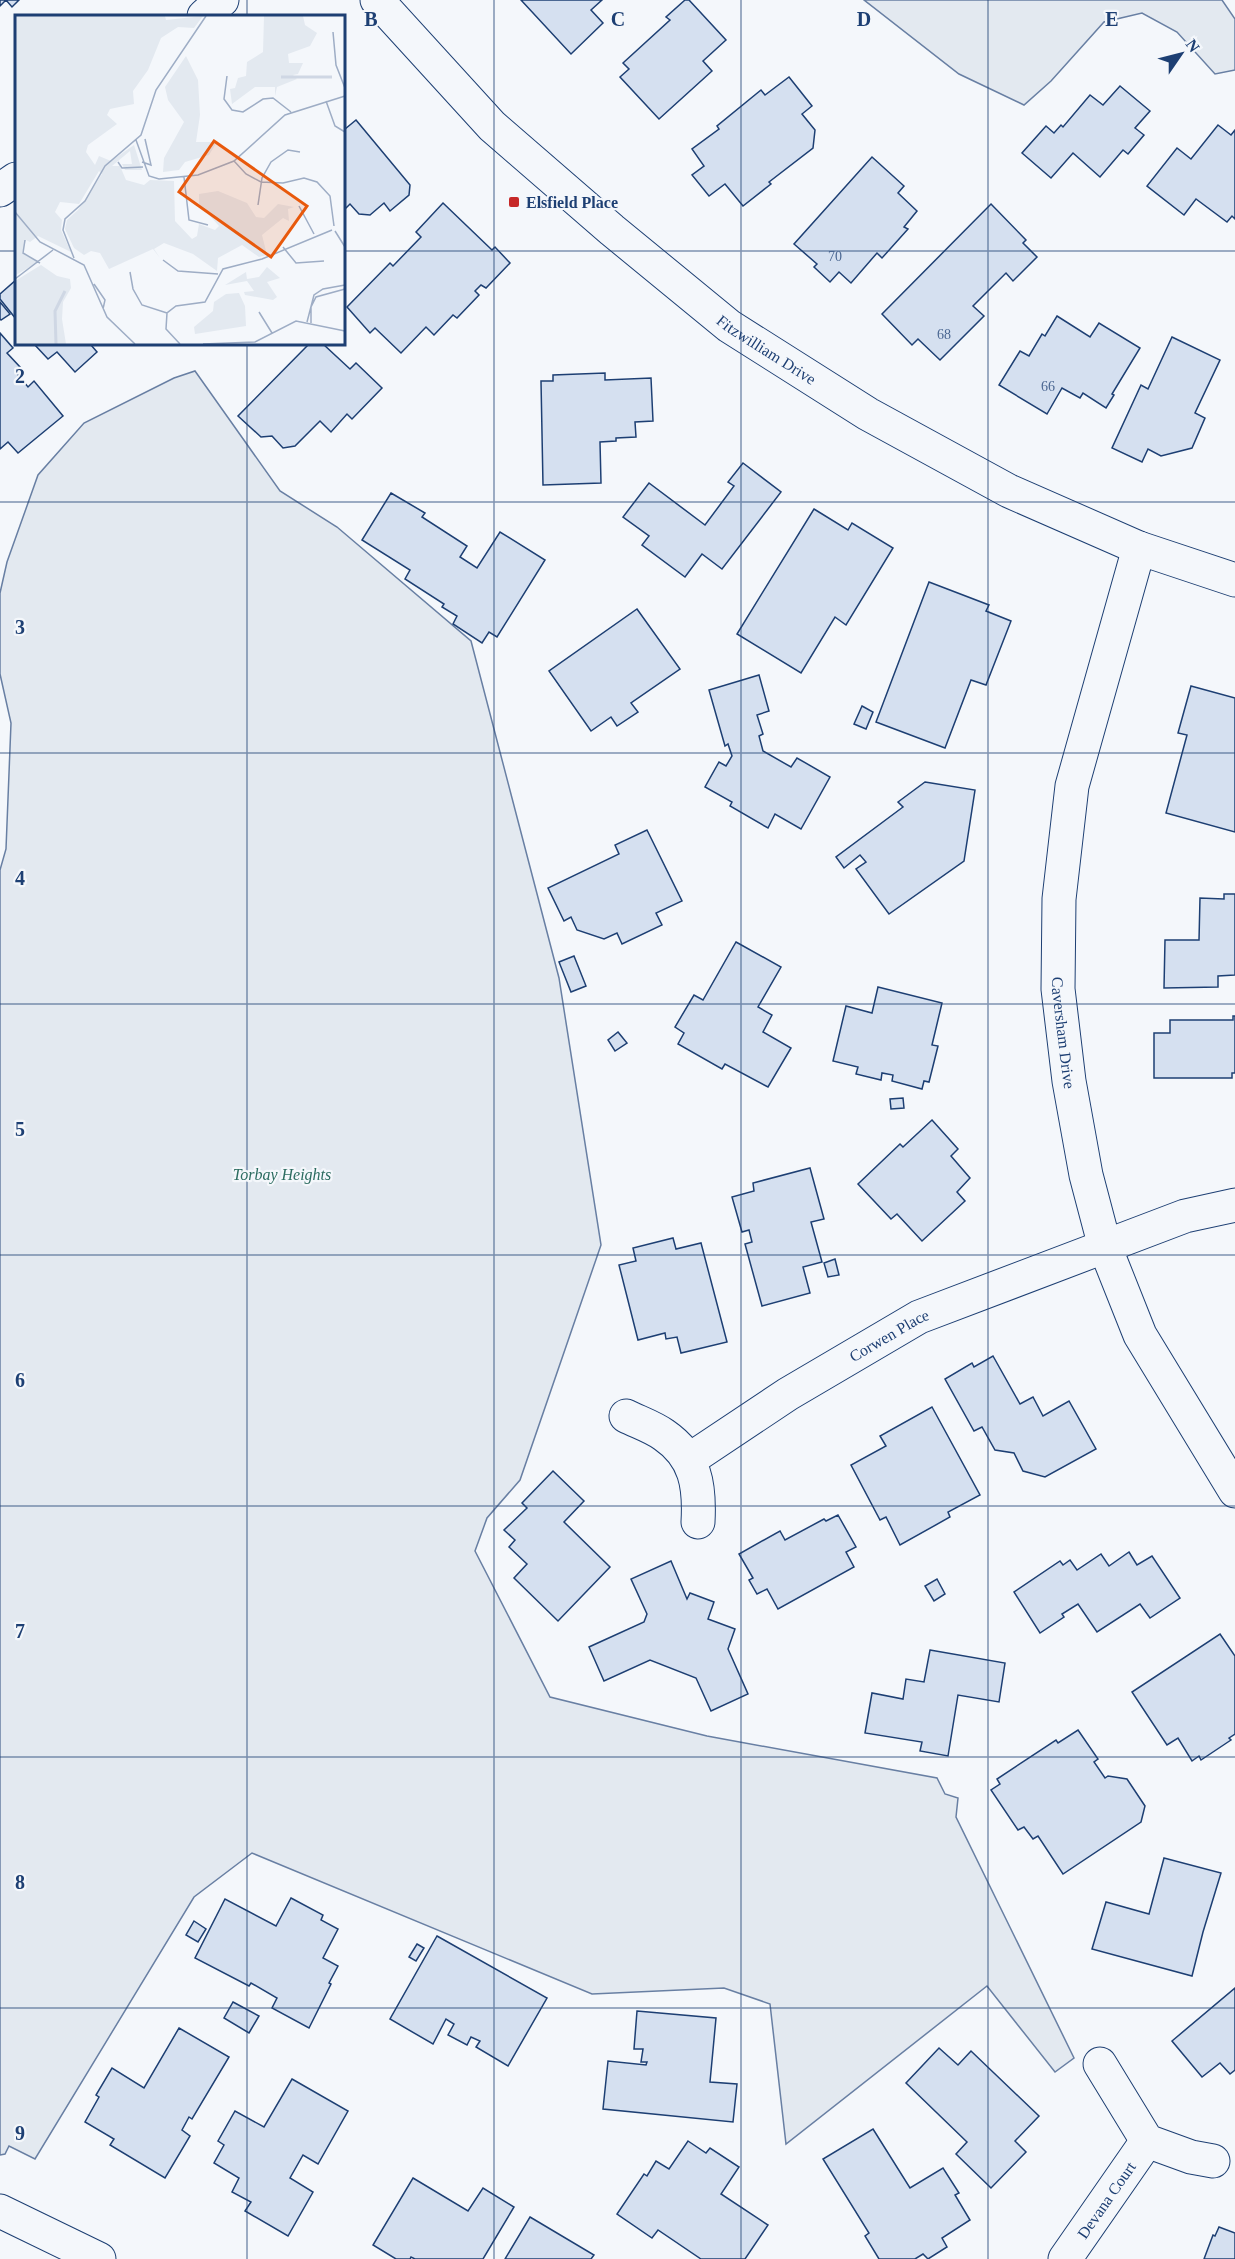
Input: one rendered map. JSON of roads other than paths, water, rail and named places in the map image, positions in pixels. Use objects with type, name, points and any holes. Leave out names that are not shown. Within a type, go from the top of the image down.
[{"type":"street","points":[[205,15],[222,0]]},
{"type":"street","name":"Fitzwilliam Drive","points":[[377,0],[492,126],[612,230],[729,326],[868,414],[1009,491],[1139,548],[1235,580]]},
{"type":"street","points":[[0,190],[15,179]]},
{"type":"street","name":"Caversham Drive","points":[[1139,548],[1072,786],[1059,899],[1058,989],[1069,1081],[1086,1175],[1105,1247],[1140,1335],[1235,1491]]},
{"type":"street","name":"Corwen Place","points":[[689,1460],[788,1394],[919,1317],[1185,1216],[1235,1205]]},
{"type":"street","points":[[626,1416],[664,1434],[689,1460],[700,1494],[698,1522]]},
{"type":"street","points":[[1100,2064],[1147,2142],[1191,2157],[1213,2161]]},
{"type":"street","name":"Devana Court","points":[[1065,2259],[1147,2142]]},
{"type":"street","points":[[0,2211],[99,2259]]},
{"type":"place","name":"Elsfield Place","points":[[514,202]]},
{"type":"park label","name":"Torbay Heights","points":[[282,1174]]}]
